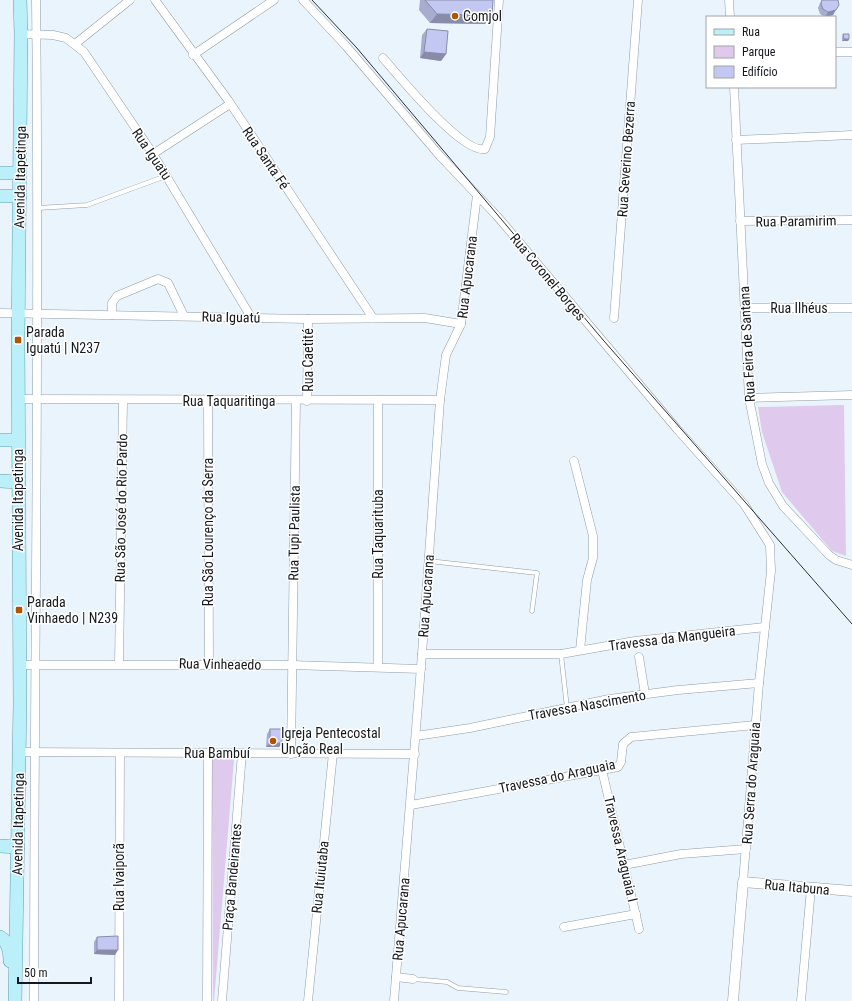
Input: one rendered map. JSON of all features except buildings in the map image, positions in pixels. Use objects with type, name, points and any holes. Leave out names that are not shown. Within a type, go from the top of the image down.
[{"type":"main road","name":"Avenida Itapetinga","points":[[15,1001],[19,752],[18,313],[20,196],[20,0]]},
{"type":"main road","points":[[0,173],[20,173]]},
{"type":"main road","points":[[0,196],[20,196]]},
{"type":"main road","points":[[0,440],[18,440]]},
{"type":"main road","points":[[0,481],[18,482]]},
{"type":"main road","points":[[0,846],[18,848]]},
{"type":"main road","points":[[0,937],[5,940],[9,947],[10,1001]]},
{"type":"street","name":"Avenida Itapetinga","points":[[34,1001],[36,399],[38,314],[36,0]]},
{"type":"street","points":[[74,44],[130,0]]},
{"type":"street","name":"Rua Santa Fé","points":[[155,0],[230,104],[373,318]]},
{"type":"street","points":[[194,55],[274,0]]},
{"type":"street","name":"Rua Coronel Borges","points":[[303,0],[346,46],[440,156],[477,195],[677,429],[744,504],[770,544],[771,565]]},
{"type":"street","points":[[383,58],[446,127],[469,146],[480,150],[485,149],[490,137],[499,0]]},
{"type":"street","name":"Rua Severino Bezerra","points":[[614,318],[638,0]]},
{"type":"street","points":[[729,0],[730,16]]},
{"type":"street","name":"Rua Iguatu","points":[[21,34],[53,35],[66,38],[84,52],[154,154],[251,317]]},
{"type":"street","points":[[836,52],[852,52]]},
{"type":"street","name":"Rua Feira de Santana","points":[[734,88],[740,221],[746,308],[749,398],[762,464],[777,496],[790,515],[830,555],[851,565]]},
{"type":"street","points":[[154,154],[230,104]]},
{"type":"street","points":[[736,140],[852,135]]},
{"type":"street","name":"Rua Apucarana","points":[[394,1001],[415,754],[440,400],[446,355],[461,324],[477,195]]},
{"type":"street","name":"Rua Paramirim","points":[[740,221],[852,220]]},
{"type":"street","points":[[112,315],[112,303],[117,296],[158,279],[168,283],[184,316]]},
{"type":"street","name":"Rua Ilhéus","points":[[746,308],[852,308]]},
{"type":"street","name":"Rua Iguatú","points":[[0,313],[251,317],[308,320],[425,318],[461,324]]},
{"type":"street","name":"Rua Caetité","points":[[308,320],[308,401]]},
{"type":"street","points":[[749,398],[852,395]]},
{"type":"street","name":"Rua Taquaritinga","points":[[18,398],[378,402],[440,400]]},
{"type":"street","name":"Rua São José do Rio Pardo","points":[[119,663],[122,400]]},
{"type":"street","name":"Rua Tupi Paulista","points":[[291,754],[291,665],[296,400]]},
{"type":"street","name":"Rua São Lourenço da Serra","points":[[208,401],[209,664]]},
{"type":"street","name":"Rua Taquarituba","points":[[378,402],[378,667]]},
{"type":"street","points":[[574,461],[593,536],[593,558],[587,580],[580,650]]},
{"type":"street","name":"Rua Serra do Araguaia","points":[[733,1001],[755,725],[771,565]]},
{"type":"street","name":"Travessa da Mangueira","points":[[422,654],[561,654],[635,641],[764,627]]},
{"type":"street","points":[[639,657],[645,694]]},
{"type":"street","name":"Rua Vinheaedo","points":[[19,664],[119,663],[291,665],[421,669]]},
{"type":"street","name":"Travessa Nascimento","points":[[416,736],[470,728],[594,702],[645,694],[759,683]]},
{"type":"street","name":"Travessa do Araguaia","points":[[411,805],[618,767],[621,764],[623,744],[631,737],[755,725]]},
{"type":"street","name":"Rua Bambuí","points":[[19,752],[415,754]]},
{"type":"street","name":"Rua Ivaiporã","points":[[119,1001],[120,753]]},
{"type":"street","name":"Praça Bandeirantes","points":[[207,1001],[208,753]]},
{"type":"street","name":"Praça Bandeirantes","points":[[222,1001],[242,753]]},
{"type":"street","name":"Rua Ituiutaba","points":[[308,1001],[333,754]]},
{"type":"street","name":"Travessa Araguaia I","points":[[602,770],[639,929]]},
{"type":"street","points":[[624,865],[681,854],[746,849]]},
{"type":"street","name":"Rua Itabuna","points":[[743,882],[852,891]]},
{"type":"street","points":[[801,1001],[811,888]]},
{"type":"street","points":[[564,927],[636,914]]},
{"type":"street","points":[[396,977],[413,979]]},
{"type":"lane","points":[[37,208],[87,205],[167,176]]},
{"type":"lane","points":[[429,561],[537,573],[532,611]]},
{"type":"lane","points":[[561,654],[567,708]]},
{"type":"lane","points":[[413,979],[447,982],[458,988],[506,992]]},
{"type":"green space","points":[[844,405],[846,556],[832,551],[782,492],[762,432],[758,407]]},
{"type":"green space","points":[[212,758],[234,759],[214,1001],[213,1001]]},
{"type":"tram line","points":[[312,0],[356,47],[604,341],[852,624]]},
{"type":"place","name":"Comjol","points":[[455,16]]},
{"type":"place","name":"Parada Iguatú | N237","points":[[18,340]]},
{"type":"place","name":"Parada Vinhaedo | N239","points":[[19,610]]},
{"type":"place","name":"Igreja Pentecostal Unção Real","points":[[273,741]]}]
